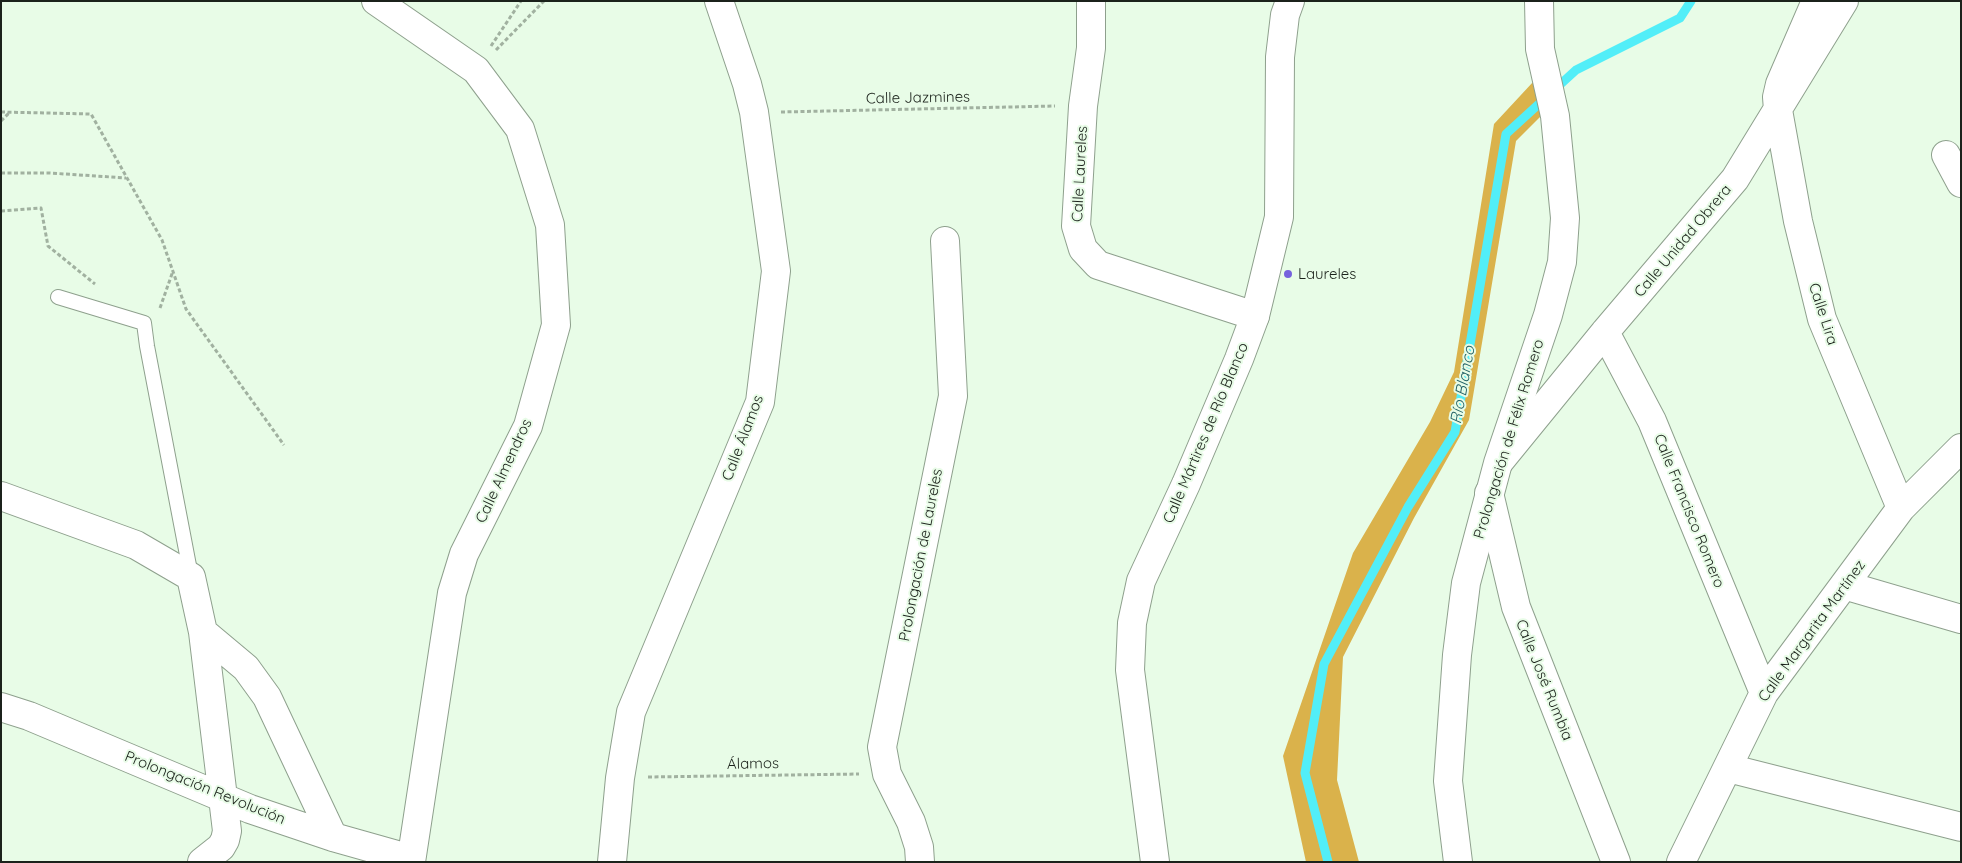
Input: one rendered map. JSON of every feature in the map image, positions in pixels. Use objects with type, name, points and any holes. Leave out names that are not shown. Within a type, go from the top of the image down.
[{"type":"street","name":"Calle Almendros","points":[[376,1],[476,70],[520,129],[550,225],[556,325],[528,426],[464,554],[452,593],[411,860]]},
{"type":"street","name":"Calle Álamos","points":[[612,862],[620,778],[631,712],[760,402],[776,271],[754,112],[747,84],[718,1]]},
{"type":"street","name":"Calle Laureles","points":[[1091,1],[1091,48],[1083,106],[1076,226],[1083,249],[1098,265],[1255,316]]},
{"type":"street","name":"Calle Mártires de Río Blanco","points":[[1155,862],[1130,670],[1132,623],[1141,581],[1186,484],[1239,359],[1255,316],[1279,217],[1280,57],[1285,15],[1290,1]]},
{"type":"street","name":"Prolongación de Félix Romero","points":[[1458,862],[1448,781],[1457,655],[1466,583],[1489,494],[1548,315],[1562,262],[1565,218],[1554,116],[1540,49],[1539,1]]},
{"type":"street","points":[[1778,110],[1777,97],[1780,84],[1816,1]]},
{"type":"street","name":"Calle Unidad Obrera","points":[[1498,464],[1605,332],[1735,179],[1844,1]]},
{"type":"street","name":"Calle Lira","points":[[1778,110],[1798,221],[1822,319],[1901,508]]},
{"type":"street","points":[[1946,155],[1961,183]]},
{"type":"street","name":"Prolongación de Laureles","points":[[920,862],[919,846],[911,822],[887,774],[882,747],[953,396],[945,241]]},
{"type":"street","name":"Calle Francisco Romero","points":[[1605,332],[1652,421],[1764,693]]},
{"type":"street","name":"Calle Margarita Martínez","points":[[1682,862],[1764,693],[1901,508],[1961,448]]},
{"type":"street","name":"Calle José Rumbia","points":[[1489,494],[1516,607],[1616,862]]},
{"type":"street","points":[[1,496],[136,545],[191,578],[203,632],[228,831],[221,847],[202,862]]},
{"type":"street","points":[[1844,585],[1961,619]]},
{"type":"street","points":[[203,632],[246,668],[267,697],[334,837]]},
{"type":"street","name":"Prolongación Revolución","points":[[1,707],[29,716],[224,799],[334,837],[411,860]]},
{"type":"street","points":[[1728,768],[1961,827]]},
{"type":"lane","points":[[58,297],[144,323],[191,578]]},
{"type":"path","points":[[476,70],[521,1]]},
{"type":"path","points":[[476,70],[544,1]]},
{"type":"path","name":"Calle Jazmines","points":[[754,112],[1083,106]]},
{"type":"path","points":[[1,112],[91,114],[162,240],[186,308],[284,445]]},
{"type":"path","points":[[1,121],[9,113]]},
{"type":"path","points":[[1,173],[50,173],[126,178]]},
{"type":"path","points":[[1,211],[41,208],[48,246],[100,288]]},
{"type":"path","name":"Álamos","points":[[620,778],[887,774]]},
{"type":"shaded area","points":[[1533,82],[1544,113],[1516,141],[1469,420],[1414,518],[1343,657],[1337,780],[1359,862],[1306,862],[1283,756],[1353,553],[1430,422],[1454,372],[1494,124]]},
{"type":"waterway","name":"Río Blanco","points":[[1328,862],[1305,773],[1324,664],[1408,507],[1455,432],[1506,134],[1576,70],[1680,18],[1691,1]]},
{"type":"place","name":"Laureles","points":[[1288,274]]}]
